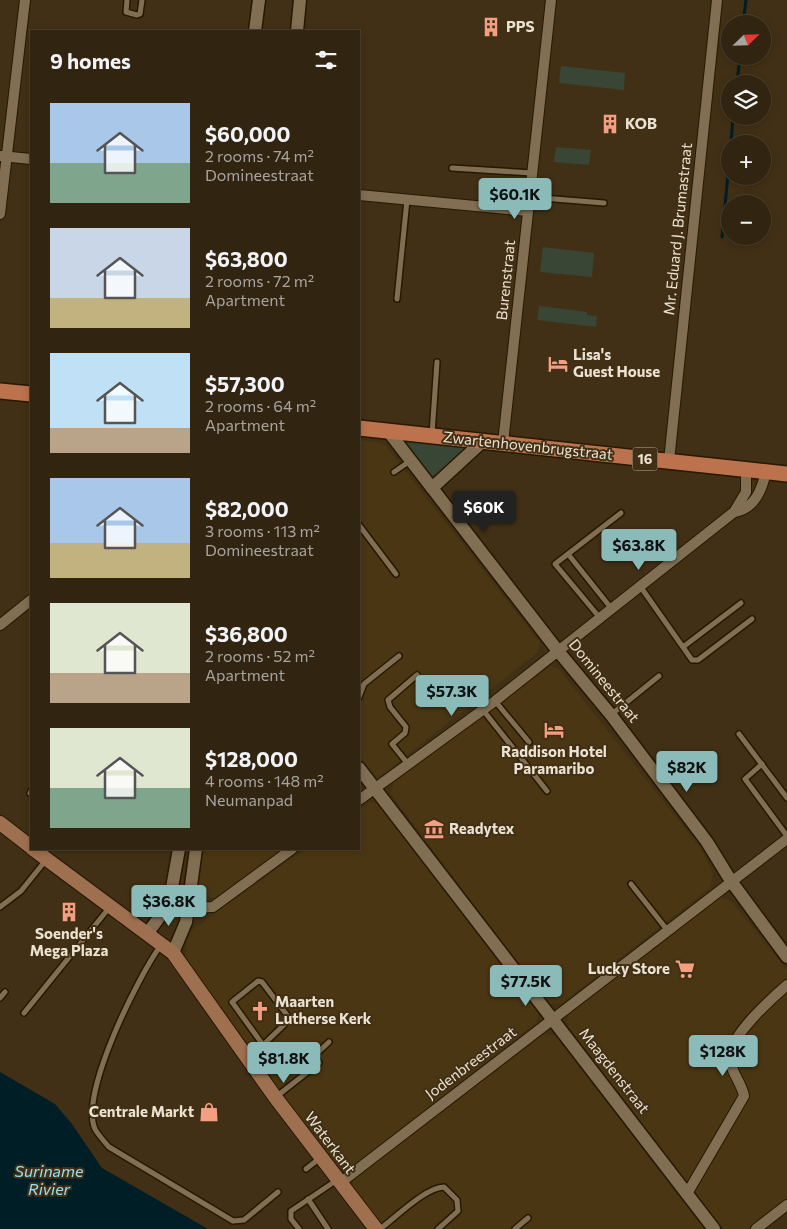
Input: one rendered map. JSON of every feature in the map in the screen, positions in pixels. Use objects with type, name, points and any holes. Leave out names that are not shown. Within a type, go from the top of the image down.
[{"type":"main road","points":[[0,391],[30,394]]},
{"type":"main road","name":"Zwartenhovenbrugstraat","points":[[360,428],[787,474]]},
{"type":"main road","name":"Waterkant","points":[[0,823],[30,843]]},
{"type":"main road","name":"Waterkant","points":[[37,850],[173,953],[275,1097],[378,1229]]},
{"type":"street","points":[[0,214],[3,156],[25,0]]},
{"type":"street","points":[[255,30],[259,0]]},
{"type":"street","points":[[297,30],[300,0]]},
{"type":"street","name":"Burenstraat","points":[[503,443],[551,0]]},
{"type":"street","name":"Mr. Eduard J. Brumastraat","points":[[669,461],[717,0]]},
{"type":"street","points":[[3,156],[30,159]]},
{"type":"street","points":[[360,195],[528,212]]},
{"type":"street","name":"Domineestraat","points":[[388,431],[558,651],[611,715],[707,842],[731,881],[787,957]]},
{"type":"street","points":[[432,488],[483,441]]},
{"type":"street","points":[[734,512],[746,492],[746,470]]},
{"type":"street","points":[[360,799],[495,701],[734,512],[746,508],[759,495],[766,472]]},
{"type":"street","points":[[0,625],[30,601]]},
{"type":"street","name":"Maagdenstraat","points":[[360,769],[688,1192],[714,1229]]},
{"type":"street","name":"Jodenbreestraat","points":[[339,1181],[553,1020],[787,837]]},
{"type":"street","points":[[147,934],[169,904],[179,850]]},
{"type":"street","points":[[173,953],[186,922],[196,850]]},
{"type":"street","points":[[169,904],[189,908],[213,907],[291,850]]},
{"type":"street","points":[[688,1192],[744,1096],[729,1056],[732,1047],[764,1007],[787,985]]},
{"type":"street","points":[[756,1229],[787,1206]]},
{"type":"lane","points":[[127,0],[126,12],[137,15],[140,14],[142,0]]},
{"type":"lane","points":[[452,168],[532,173]]},
{"type":"lane","points":[[530,197],[604,204]]},
{"type":"lane","points":[[397,300],[407,200]]},
{"type":"lane","points":[[432,435],[437,362]]},
{"type":"lane","points":[[394,472],[411,460]]},
{"type":"lane","points":[[600,618],[556,567],[557,562],[621,514]]},
{"type":"lane","points":[[360,526],[396,574]]},
{"type":"lane","points":[[568,554],[612,609]]},
{"type":"lane","points":[[640,586],[692,660],[698,660],[752,619]]},
{"type":"lane","points":[[683,647],[741,603]]},
{"type":"lane","points":[[360,694],[364,684],[399,656]]},
{"type":"lane","points":[[408,764],[392,744],[405,733],[406,727],[390,707],[388,700],[417,675]]},
{"type":"lane","points":[[611,715],[659,676]]},
{"type":"lane","points":[[495,701],[529,742]]},
{"type":"lane","points":[[482,710],[547,791]]},
{"type":"lane","points":[[739,734],[787,798]]},
{"type":"lane","points":[[762,764],[745,779],[787,837]]},
{"type":"lane","points":[[0,908],[21,891],[47,859]]},
{"type":"lane","points":[[631,884],[668,930]]},
{"type":"lane","points":[[24,1014],[111,906]]},
{"type":"lane","points":[[161,944],[148,963],[120,1018],[96,1088],[93,1113],[95,1128],[109,1147],[233,1221],[244,1220],[278,1192]]},
{"type":"lane","points":[[248,1058],[263,1045],[290,1019],[260,981],[232,1002],[263,1045]]},
{"type":"lane","points":[[0,998],[5,992]]},
{"type":"lane","points":[[275,1097],[319,1062],[315,1055],[329,1042]]},
{"type":"lane","points":[[306,1170],[321,1158]]},
{"type":"lane","points":[[299,1229],[291,1219],[291,1211],[339,1181]]},
{"type":"lane","points":[[378,1229],[420,1198],[436,1188],[444,1187],[456,1200],[458,1210],[438,1229]]},
{"type":"lane","points":[[308,1199],[328,1229]]},
{"type":"lane","points":[[515,1229],[528,1218]]},
{"type":"shaded area","points":[[360,440],[377,442],[386,446],[540,643],[538,652],[377,779],[360,757]]},
{"type":"shaded area","points":[[550,666],[559,669],[701,849],[713,873],[710,888],[562,1003],[548,1004],[391,794],[394,782]]},
{"type":"shaded area","points":[[369,802],[378,803],[539,1012],[536,1023],[347,1171],[337,1169],[190,970],[186,958],[186,941],[192,930],[304,850],[360,850],[360,809]]},
{"type":"shaded area","points":[[199,850],[281,850],[215,899],[193,892]]},
{"type":"shaded area","points":[[720,897],[732,902],[787,970],[787,1203],[750,1229],[723,1229],[567,1025],[568,1012],[714,898]]},
{"type":"shaded area","points":[[544,1034],[556,1036],[704,1229],[383,1229],[354,1192],[352,1181]]},
{"type":"green space","points":[[561,66],[625,73],[624,90],[559,83]]},
{"type":"green space","points":[[556,147],[591,150],[589,165],[554,162]]},
{"type":"green space","points":[[543,247],[594,253],[592,277],[540,272]]},
{"type":"green space","points":[[539,306],[587,312],[587,315],[597,316],[596,327],[537,320]]},
{"type":"green space","points":[[405,440],[468,447],[432,477]]},
{"type":"water","name":"Suriname Rivier","points":[[0,1072],[55,1104],[72,1124],[102,1168],[208,1229],[0,1229]]},
{"type":"waterway","points":[[744,15],[746,0]]},
{"type":"waterway","points":[[738,75],[739,65]]},
{"type":"waterway","points":[[732,125],[732,135]]},
{"type":"waterway","points":[[726,195],[727,185]]},
{"type":"place","name":"PPS","points":[[491,27]]},
{"type":"place","name":"KOB","points":[[610,124]]},
{"type":"place","name":"Lisa's Guest House","points":[[558,364]]},
{"type":"place","name":"Raddison Hotel Paramaribo","points":[[554,730]]},
{"type":"place","name":"Readytex","points":[[434,829]]},
{"type":"place","name":"Soender's Mega Plaza","points":[[69,912]]},
{"type":"place","name":"Lucky Store","points":[[685,969]]},
{"type":"place","name":"Maarten Lutherse Kerk","points":[[260,1011]]},
{"type":"place","name":"Centrale Markt","points":[[209,1112]]}]
